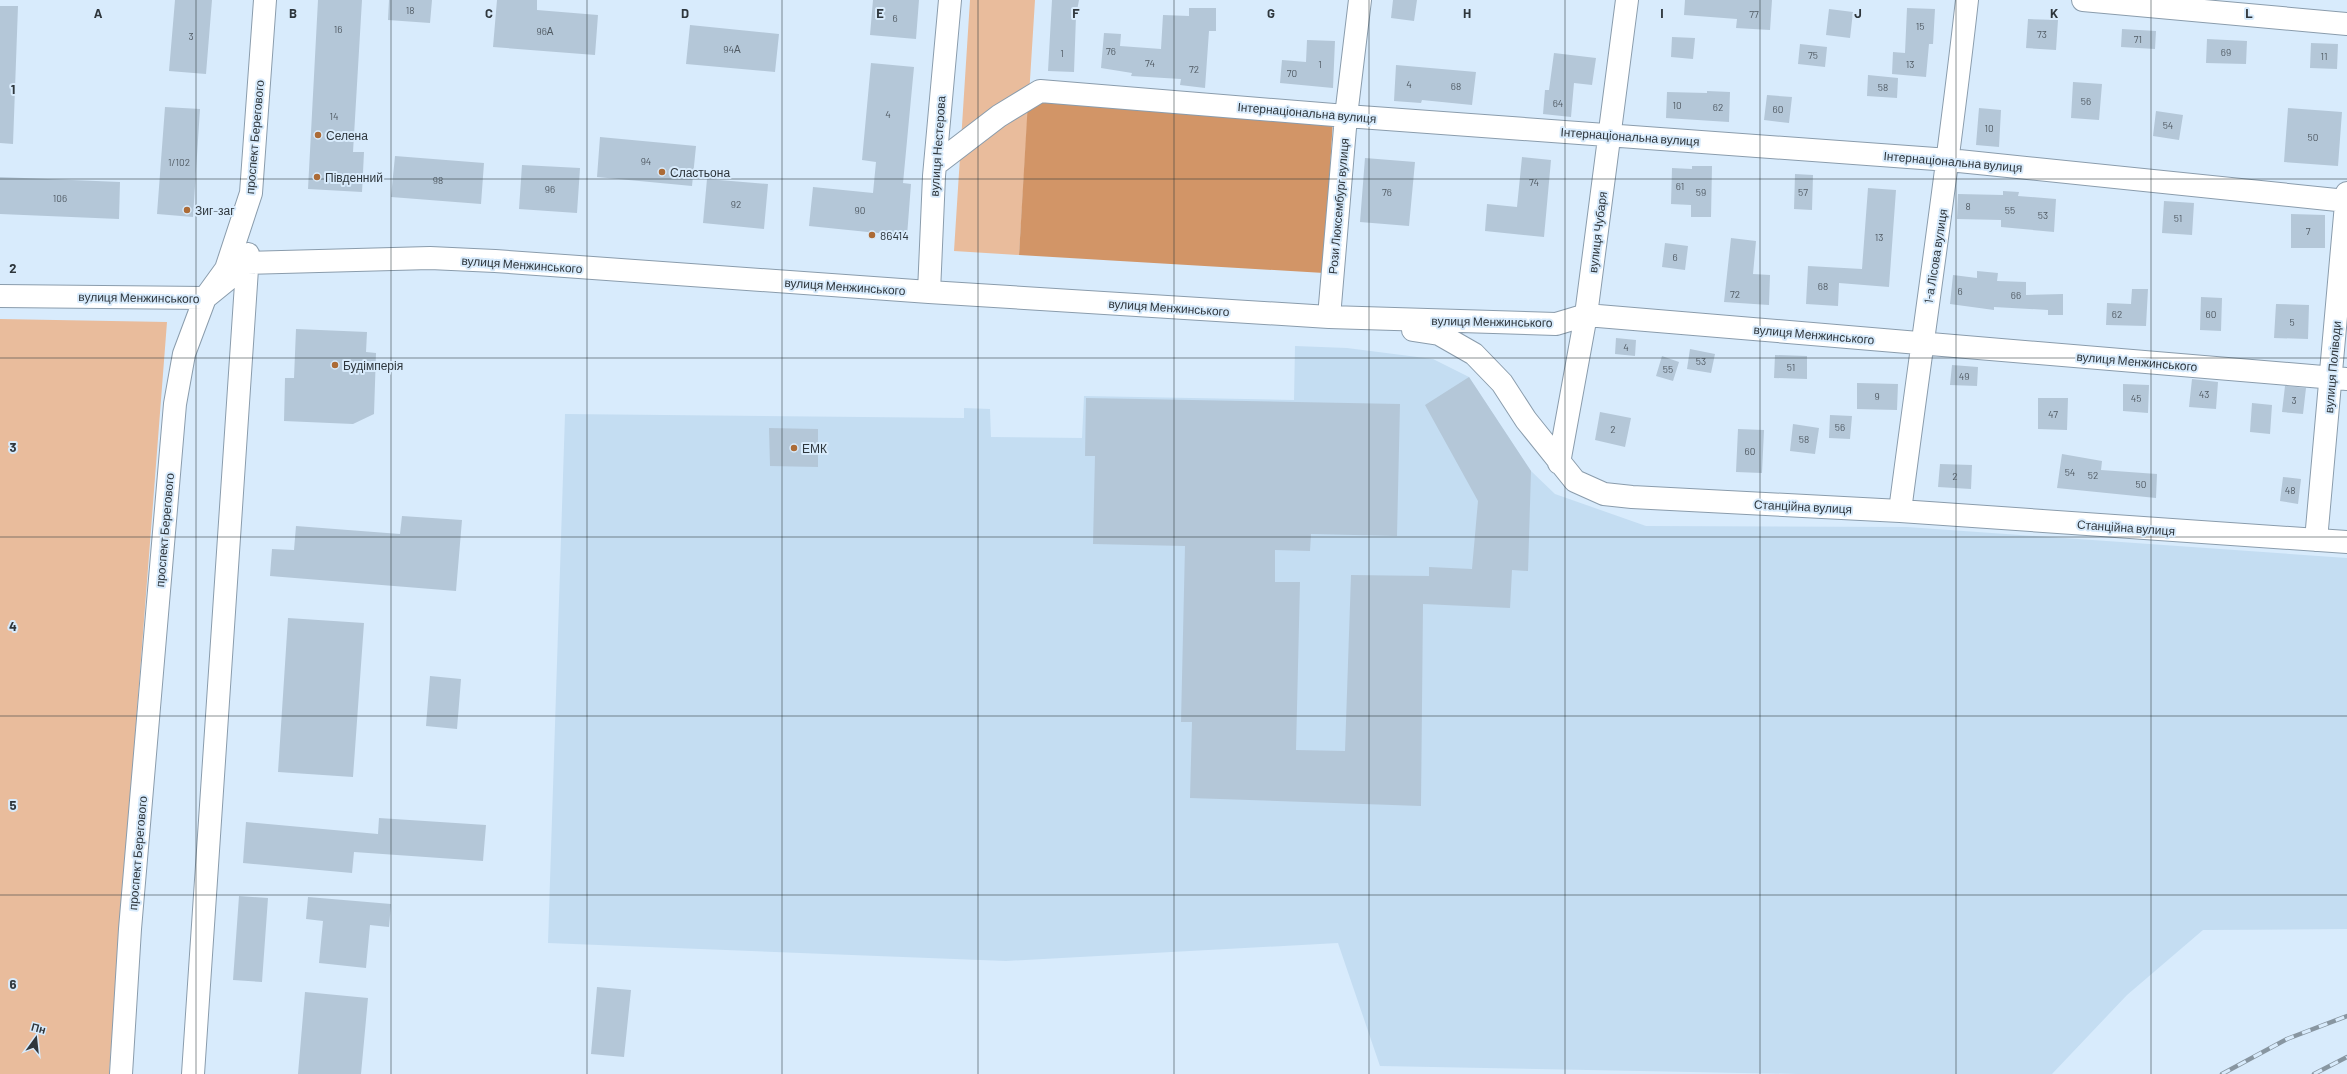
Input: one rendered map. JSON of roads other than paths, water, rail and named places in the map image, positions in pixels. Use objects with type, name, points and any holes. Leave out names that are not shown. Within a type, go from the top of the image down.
[{"type":"street","name":"проспект Берегового","points":[[121,1074],[130,929],[175,404],[184,354],[205,298],[226,269],[251,193],[265,0]]},
{"type":"street","name":"вулиця Нестерова","points":[[929,292],[935,165],[950,0]]},
{"type":"street","name":"Рози Люксембург вулиця","points":[[1329,317],[1346,116],[1360,0]]},
{"type":"street","name":"вулиця Чубаря","points":[[1559,463],[1586,315],[1627,0]]},
{"type":"street","name":"1-а Лісова вулиця","points":[[1900,511],[1922,342],[1949,160],[1967,0]]},
{"type":"street","points":[[2083,0],[2347,24]]},
{"type":"street","name":"Інтернаціональна вулиця","points":[[935,165],[999,116],[1040,90],[1346,116],[1949,160],[2347,199]]},
{"type":"street","points":[[193,1074],[248,264],[251,193]]},
{"type":"street","name":"вулиця Поліводи","points":[[2316,540],[2339,378],[2347,199]]},
{"type":"street","name":"вулиця Менжинського","points":[[0,296],[205,298],[248,264],[430,258],[496,261],[929,292],[1329,317],[1556,324],[1586,315],[2339,378]]},
{"type":"street","name":"Станційна вулиця","points":[[1329,317],[1439,334],[1474,354],[1502,383],[1559,463],[1575,481],[1604,494],[1632,497],[1900,511],[2347,542]]},
{"type":"railway","points":[[2222,1074],[2287,1039],[2347,1016]]},
{"type":"railway","points":[[2314,1074],[2347,1057]]},
{"type":"place","name":"Селена","points":[[318,135]]},
{"type":"place","name":"Сластьона","points":[[662,172]]},
{"type":"place","name":"Південний","points":[[317,177]]},
{"type":"place","name":"Зиг-заг","points":[[187,210]]},
{"type":"place","name":"86414","points":[[872,235]]},
{"type":"place","name":"Будімперія","points":[[335,365]]},
{"type":"place","name":"ЕМК","points":[[794,448]]}]
